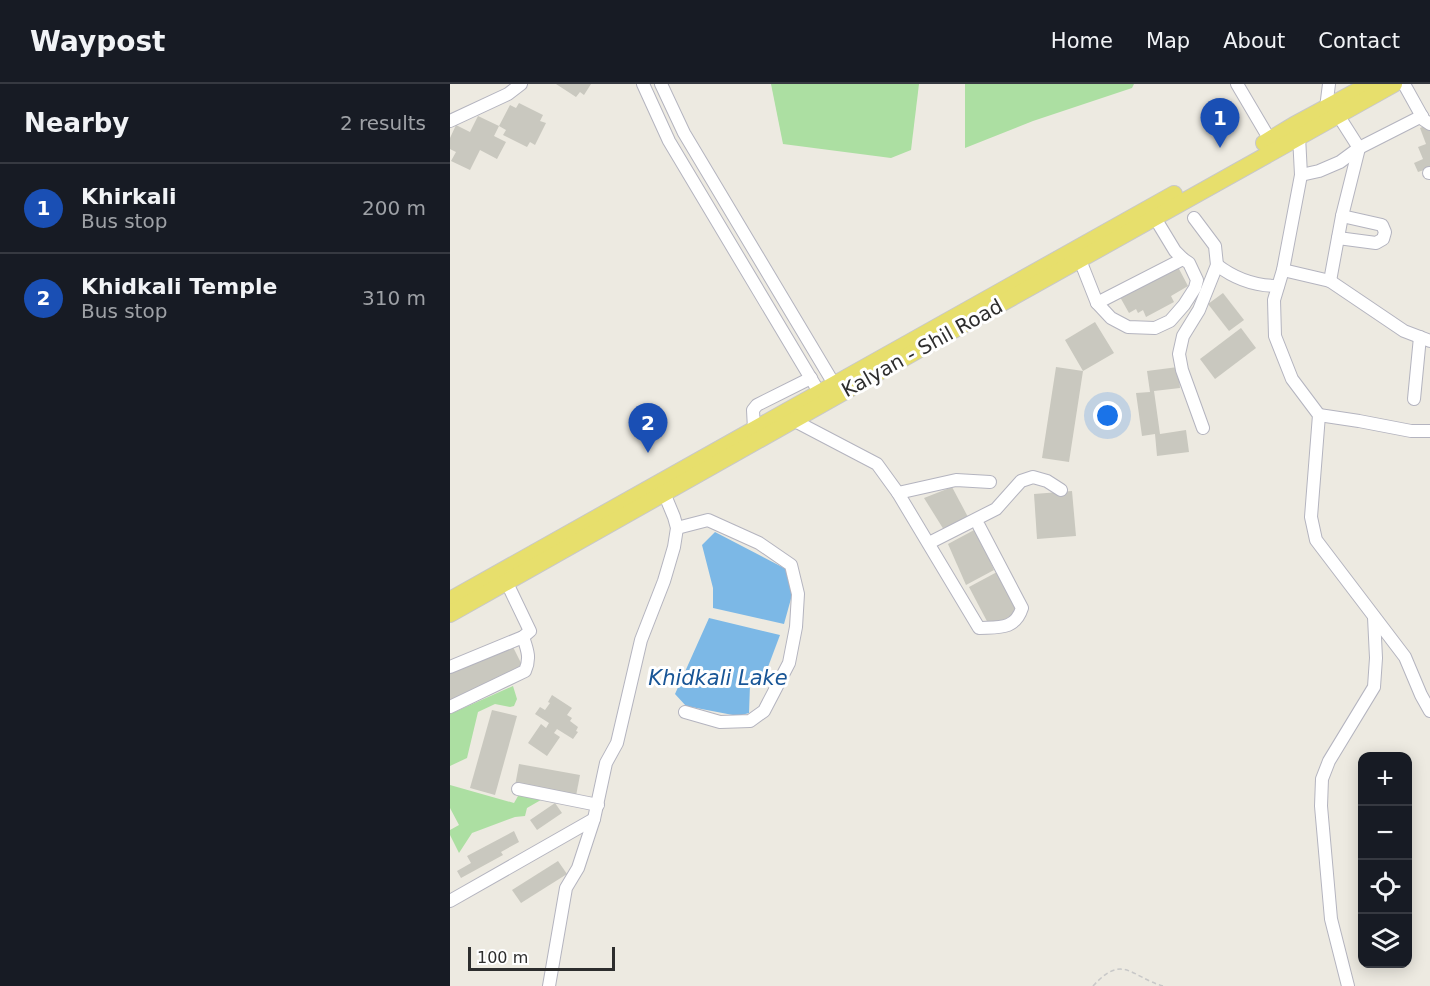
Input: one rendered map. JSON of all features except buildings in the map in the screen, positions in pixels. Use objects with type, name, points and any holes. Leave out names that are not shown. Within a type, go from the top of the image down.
[{"type":"main road","name":"Kalyan - Shil Road","points":[[1332,111],[1370,84]]},
{"type":"main road","name":"Kalyan - Shil Road","points":[[450,600],[793,420],[1155,218],[1297,130],[1332,111],[1395,84]]},
{"type":"main road","name":"Kalyan - Shil Road","points":[[450,614],[507,583],[821,385],[1270,140],[1297,130]]},
{"type":"street","points":[[450,121],[508,94],[521,84]]},
{"type":"street","points":[[643,84],[669,141],[821,385]]},
{"type":"street","points":[[661,84],[684,134],[821,385]]},
{"type":"street","points":[[1329,84],[1332,111],[1359,148]]},
{"type":"street","points":[[1301,175],[1319,171],[1340,162],[1359,148],[1426,120],[1404,84]]},
{"type":"street","points":[[1240,85],[1270,140]]},
{"type":"street","points":[[1297,130],[1301,175],[1283,270],[1274,300],[1275,336],[1292,379],[1319,415],[1311,517],[1316,540],[1405,657],[1430,711]]},
{"type":"street","points":[[669,141],[684,134]]},
{"type":"street","points":[[1330,281],[1342,216],[1359,148]]},
{"type":"street","points":[[1338,238],[1376,243],[1383,239],[1385,232],[1382,225],[1342,216]]},
{"type":"street","points":[[1080,260],[1097,303],[1111,318],[1128,327],[1155,328],[1170,321],[1195,288],[1197,280],[1189,263],[1175,251],[1155,218]]},
{"type":"street","points":[[1194,218],[1215,246],[1217,265],[1199,310],[1183,336],[1179,354],[1182,370],[1203,428]]},
{"type":"street","points":[[1097,303],[1183,259]]},
{"type":"street","points":[[1217,265],[1230,275],[1263,286],[1278,286]]},
{"type":"street","points":[[1283,270],[1330,281],[1404,331],[1425,339],[1414,399]]},
{"type":"street","points":[[1319,415],[1411,431],[1430,431]]},
{"type":"street","points":[[793,420],[877,464],[898,493],[979,628],[1006,627],[1020,616],[1022,608],[979,526]]},
{"type":"street","points":[[929,543],[996,508],[1021,481],[1033,477],[1047,481],[1061,490]]},
{"type":"street","points":[[898,493],[956,480],[990,482]]},
{"type":"street","points":[[549,986],[566,888],[578,868],[594,819],[606,763],[617,743],[641,640],[664,581],[674,547],[677,528],[662,487]]},
{"type":"street","points":[[677,528],[708,520],[759,543],[791,565],[798,594],[796,627],[789,663],[764,711],[750,721],[720,722],[685,712]]},
{"type":"street","points":[[450,667],[522,637],[530,631],[507,583]]},
{"type":"street","points":[[1348,986],[1331,919],[1321,806],[1322,778],[1329,761],[1374,687],[1376,658],[1374,616]]},
{"type":"street","points":[[450,707],[525,671],[529,660],[522,637]]},
{"type":"street","points":[[519,789],[598,805]]},
{"type":"street","points":[[450,901],[594,819]]},
{"type":"path","points":[[1093,986],[1106,973],[1115,969],[1130,970],[1163,986]]},
{"type":"green space","points":[[771,84],[919,84],[911,150],[891,158],[783,144]]},
{"type":"green space","points":[[965,84],[1134,84],[1132,88],[1033,121],[965,148]]},
{"type":"green space","points":[[513,686],[517,699],[514,706],[495,704],[478,712],[467,758],[450,766],[450,714]]},
{"type":"green space","points":[[450,785],[514,803],[518,796],[511,791],[546,797],[527,808],[525,816],[515,817],[472,833],[459,853],[450,835],[450,830],[459,825],[450,808]]},
{"type":"water","name":"Khidkali Lake","points":[[715,532],[786,569],[792,595],[784,624],[713,608],[713,588],[702,545]]},
{"type":"water","name":"Khidkali Lake","points":[[709,618],[780,635],[765,675],[753,671],[749,713],[738,716],[686,706],[675,694]]},
{"type":"place","name":"Khirkali","points":[[1220,148]]},
{"type":"place","name":"Khidkali Temple","points":[[648,453]]}]
